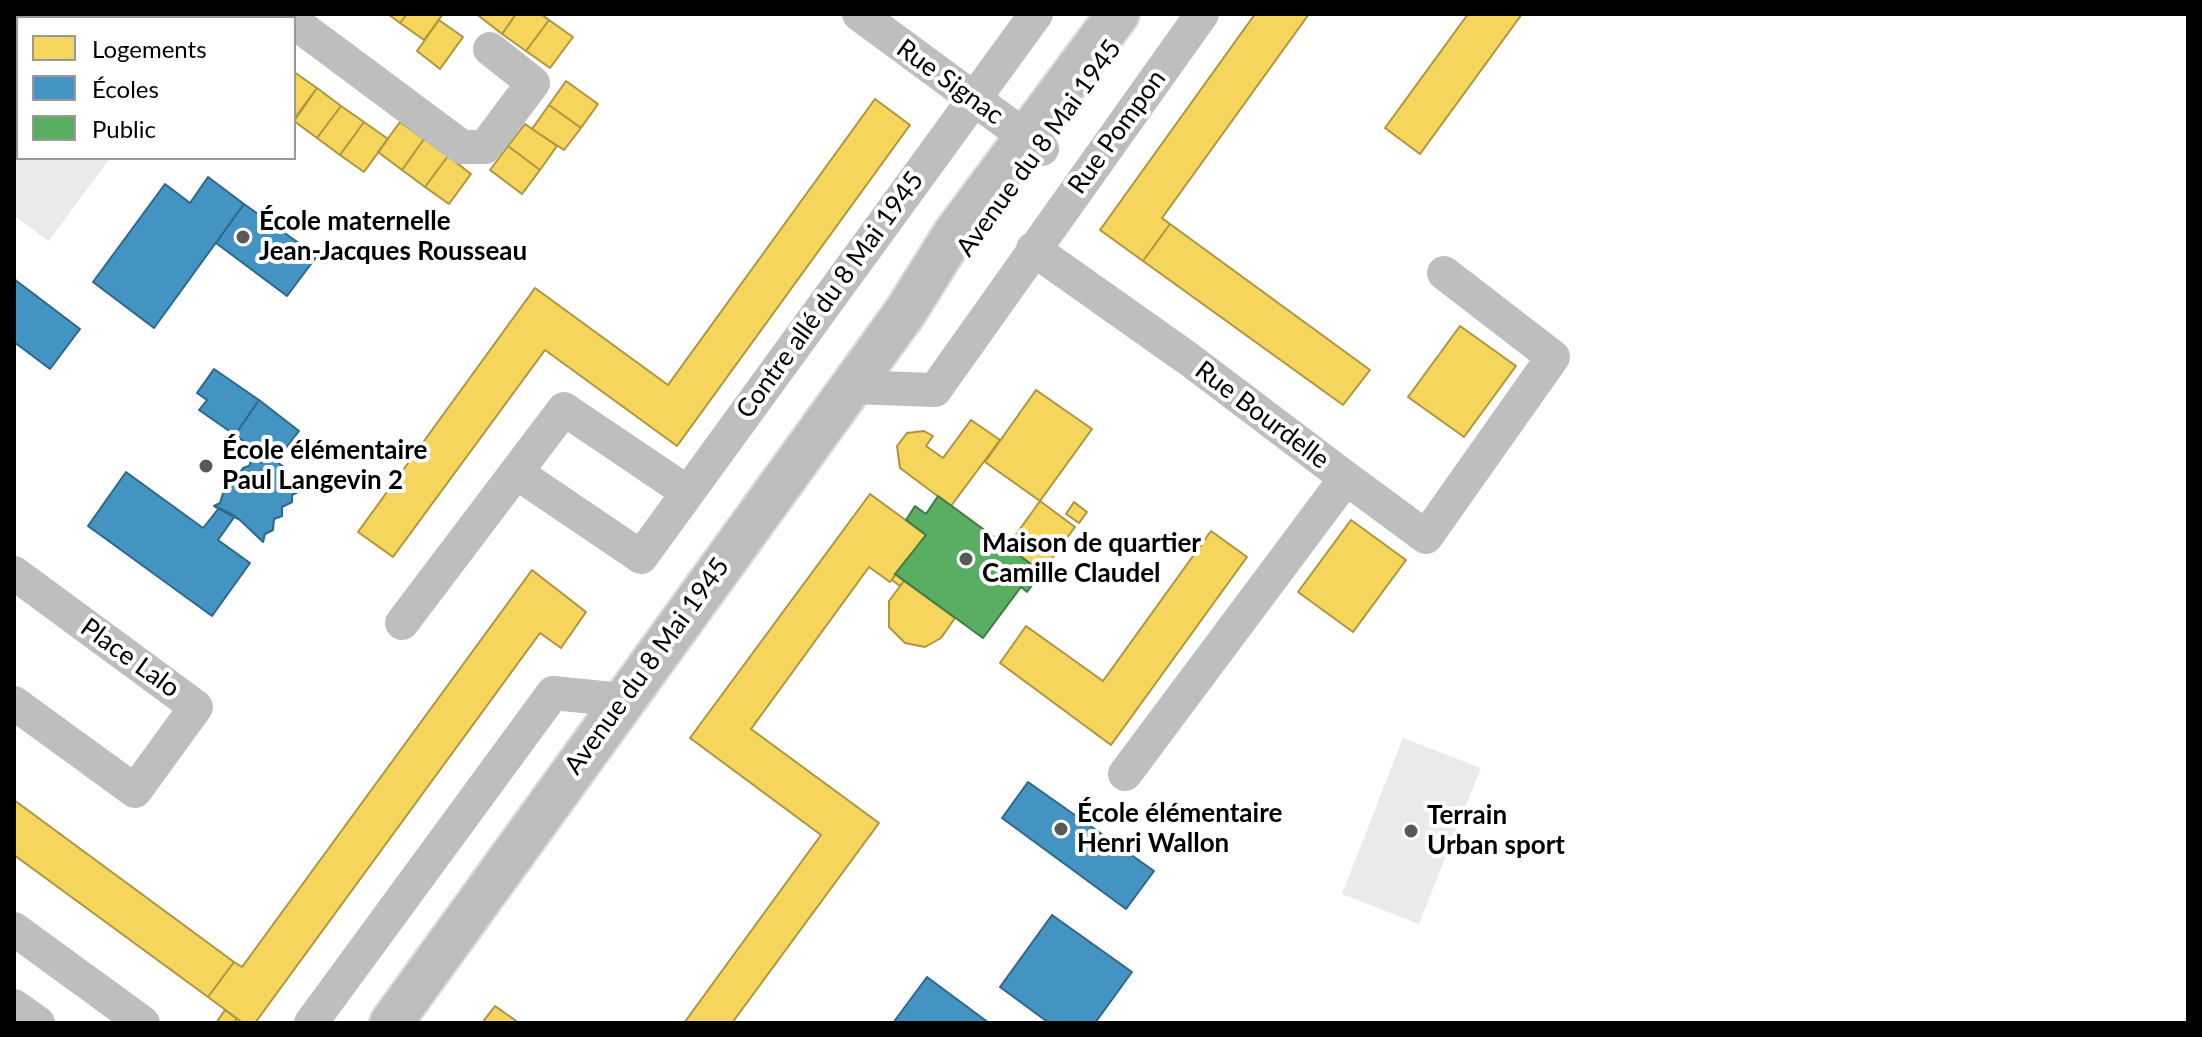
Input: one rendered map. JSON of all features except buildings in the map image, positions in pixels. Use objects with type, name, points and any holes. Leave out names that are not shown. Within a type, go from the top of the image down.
[{"type":"main road","name":"Avenue du 8 Mai 1945","points":[[391,1023],[906,311],[972,246],[1118,14]]},
{"type":"main road","name":"Avenue du 8 Mai 1945","points":[[1034,143],[1112,52],[1132,14]]},
{"type":"street","name":"Rue Signac","points":[[859,14],[1034,143]]},
{"type":"street","name":"Contre allé du 8 Mai 1945","points":[[517,473],[641,557],[1036,14]]},
{"type":"street","name":"Rue Pompon","points":[[850,387],[935,390],[1202,14]]},
{"type":"street","points":[[296,23],[462,147],[474,149],[485,147],[533,83],[490,49]]},
{"type":"street","name":"Rue Bourdelle","points":[[1033,249],[1190,360],[1346,478],[1125,774]]},
{"type":"street","points":[[1346,478],[1426,537],[1553,357],[1444,273]]},
{"type":"street","points":[[402,623],[564,409],[687,492]]},
{"type":"street","name":"Place Lalo","points":[[14,573],[196,707],[135,791],[14,703]]},
{"type":"street","points":[[311,1023],[553,693],[623,700]]},
{"type":"street","points":[[14,929],[143,1023]]},
{"type":"street","points":[[14,1006],[38,1023]]},
{"type":"shaded area","points":[[14,65],[16,134],[14,136]]},
{"type":"shaded area","points":[[16,154],[16,160],[109,160],[49,241],[14,216]]},
{"type":"shaded area","name":"Terrain Urban sport","points":[[1403,738],[1481,768],[1419,924],[1342,894]]},
{"type":"place","name":"École maternelle Jean-Jacques Rousseau","points":[[243,237]]},
{"type":"place","name":"École élémentaire Paul Langevin 2","points":[[206,466]]},
{"type":"place","name":"Maison de quartier Camille Claudel","points":[[966,559]]},
{"type":"place","name":"École élémentaire Henri Wallon","points":[[1061,829]]},
{"type":"place","name":"Terrain Urban sport","points":[[1411,831]]}]
